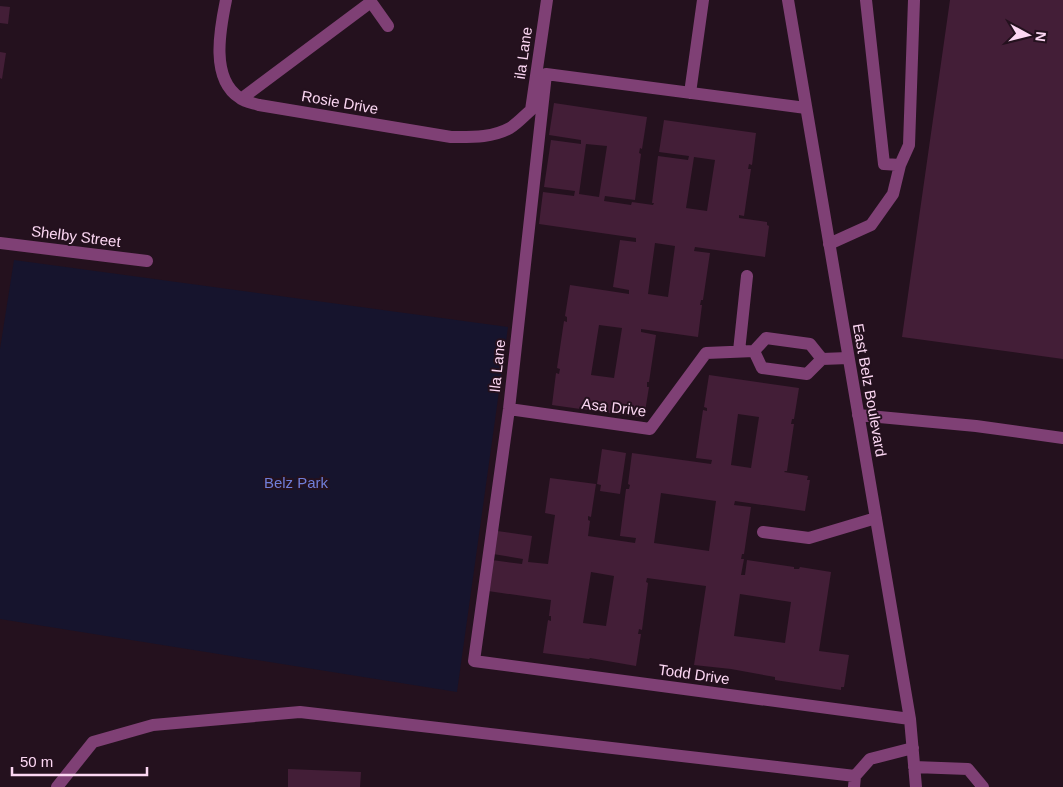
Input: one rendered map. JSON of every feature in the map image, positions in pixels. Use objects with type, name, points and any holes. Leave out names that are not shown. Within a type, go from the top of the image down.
[{"type":"street","points":[[226,0],[222,24],[220,66],[230,89],[241,99],[371,2],[388,26]]},
{"type":"street","name":"ila Lane","points":[[531,110],[547,0]]},
{"type":"street","points":[[704,0],[690,93],[806,108]]},
{"type":"street","name":"East Belz Boulevard","points":[[788,0],[910,719],[916,787]]},
{"type":"street","points":[[866,0],[884,164],[900,165]]},
{"type":"street","points":[[829,244],[871,225],[893,194],[900,165],[909,145],[914,0]]},
{"type":"street","name":"Ila Lane","points":[[474,661],[508,409],[546,74],[690,93]]},
{"type":"street","name":"Rosie Drive","points":[[241,99],[259,104],[451,137],[495,135],[511,127],[531,110]]},
{"type":"street","name":"Shelby Street","points":[[0,243],[148,261]]},
{"type":"street","points":[[739,351],[747,276]]},
{"type":"street","points":[[822,359],[810,344],[766,338],[754,351],[762,368],[807,374],[822,359],[848,358]]},
{"type":"street","name":"Asa Drive","points":[[508,409],[650,429],[706,353],[754,351]]},
{"type":"street","points":[[858,415],[976,426],[1063,438]]},
{"type":"street","points":[[763,532],[809,538],[876,518]]},
{"type":"street","name":"Todd Drive","points":[[474,661],[910,719]]},
{"type":"street","points":[[57,787],[94,742],[153,725],[300,712],[855,782],[870,759],[913,748]]},
{"type":"street","points":[[914,766],[968,769],[983,787]]},
{"type":"green space","name":"Belz Park","points":[[14,260],[508,327],[457,692],[0,619],[0,349]]},
{"type":"building","points":[[950,0],[1063,0],[1063,359],[902,337]]},
{"type":"building","points":[[0,6],[10,7],[8,24],[0,23]]},
{"type":"building","points":[[0,52],[6,53],[2,79],[0,78]]},
{"type":"building","points":[[554,103],[647,117],[642,149],[640,148],[639,153],[641,154],[635,200],[605,196],[604,201],[631,205],[632,202],[653,205],[658,156],[688,160],[689,156],[659,152],[664,120],[756,133],[752,165],[749,164],[748,169],[751,169],[744,216],[739,215],[739,218],[767,222],[769,226],[765,257],[695,247],[694,251],[710,253],[703,300],[701,300],[700,305],[702,305],[698,337],[641,329],[641,332],[656,335],[649,382],[647,382],[647,387],[649,387],[644,418],[552,405],[556,373],[559,374],[560,369],[557,368],[564,321],[567,322],[567,317],[565,316],[570,285],[629,294],[629,290],[613,287],[620,240],[636,242],[636,238],[539,224],[543,192],[574,196],[575,191],[544,187],[551,140],[581,144],[581,140],[549,135]],"holes":[[[586,144],[607,146],[599,197],[579,194]],[[694,157],[715,160],[707,211],[686,208]],[[655,243],[675,246],[668,297],[648,294]],[[599,325],[622,328],[614,378],[591,375]]]},
{"type":"building","points":[[709,375],[799,388],[794,419],[792,419],[791,424],[794,424],[787,471],[784,472],[808,476],[807,480],[810,480],[805,511],[735,501],[734,505],[751,507],[744,554],[742,554],[741,559],[744,559],[741,575],[745,575],[747,560],[794,567],[794,569],[799,569],[800,567],[831,572],[819,651],[849,655],[844,687],[841,687],[841,690],[775,680],[775,677],[731,669],[694,665],[706,586],[647,578],[642,630],[639,629],[638,634],[641,634],[636,666],[590,658],[543,653],[548,620],[551,621],[551,616],[549,616],[551,600],[488,591],[492,560],[522,564],[523,559],[493,554],[497,531],[532,536],[528,562],[548,564],[555,515],[545,513],[550,478],[596,484],[591,517],[588,516],[590,521],[588,536],[635,543],[636,538],[620,536],[626,489],[629,489],[630,485],[628,484],[632,453],[711,464],[712,460],[696,458],[703,410],[707,411],[707,408],[704,407]],"holes":[[[738,414],[759,417],[751,468],[731,465]],[[661,493],[716,501],[709,551],[654,543]],[[591,572],[614,576],[606,626],[583,623]],[[740,594],[791,602],[785,643],[734,636]]]},
{"type":"building","points":[[602,449],[626,453],[620,494],[600,491],[601,485],[597,484]]},
{"type":"building","points":[[288,769],[361,772],[360,787],[288,787]]}]
